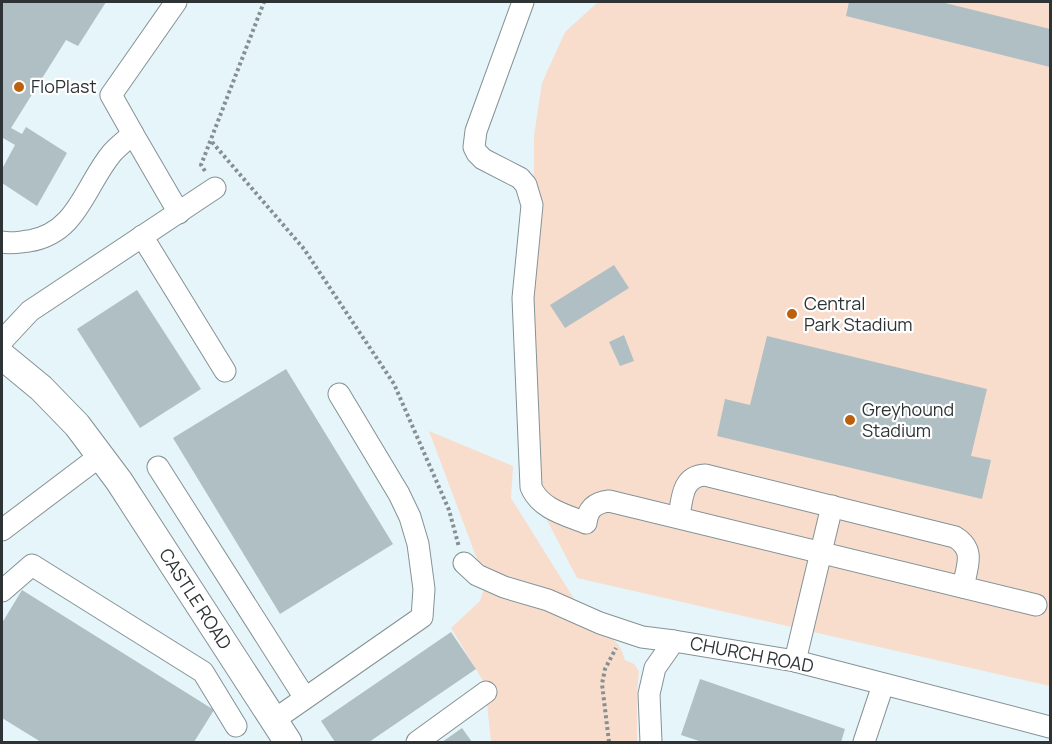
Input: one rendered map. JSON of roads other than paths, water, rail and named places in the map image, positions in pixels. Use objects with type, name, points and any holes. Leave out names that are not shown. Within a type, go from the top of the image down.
[{"type":"main road","name":"CASTLE ROAD","points":[[2,356],[41,388],[77,425],[100,456],[155,535],[288,742]]},
{"type":"street","points":[[176,2],[111,95],[179,213]]},
{"type":"street","points":[[523,2],[476,131],[474,147],[483,159],[520,178],[526,185],[532,204],[523,298],[531,487],[539,500],[549,508],[585,523],[587,513],[593,506],[609,501],[1036,604]]},
{"type":"street","points":[[2,242],[10,244],[34,240],[57,231],[75,213],[112,152],[133,134]]},
{"type":"street","points":[[2,342],[30,311],[215,188]]},
{"type":"street","points":[[142,236],[225,371]]},
{"type":"street","points":[[274,720],[422,616],[424,589],[418,544],[410,517],[399,494],[339,394]]},
{"type":"street","points":[[2,530],[100,456]]},
{"type":"street","points":[[158,467],[305,698]]},
{"type":"street","points":[[679,518],[685,486],[690,479],[705,475],[955,537],[963,542],[969,556],[963,587]]},
{"type":"street","points":[[795,661],[832,506]]},
{"type":"street","name":"CHURCH ROAD","points":[[464,563],[477,575],[495,583],[548,600],[633,634],[795,661],[1050,727]]},
{"type":"street","points":[[2,591],[32,565],[203,672],[236,726]]},
{"type":"street","points":[[651,742],[649,694],[656,668],[674,641]]},
{"type":"street","points":[[864,742],[883,685]]},
{"type":"street","points":[[417,742],[486,692]]},
{"type":"place","name":"FloPlast","points":[[19,87]]},
{"type":"place","name":"Central Park Stadium","points":[[792,314]]},
{"type":"place","name":"Greyhound Stadium","points":[[850,420]]}]
